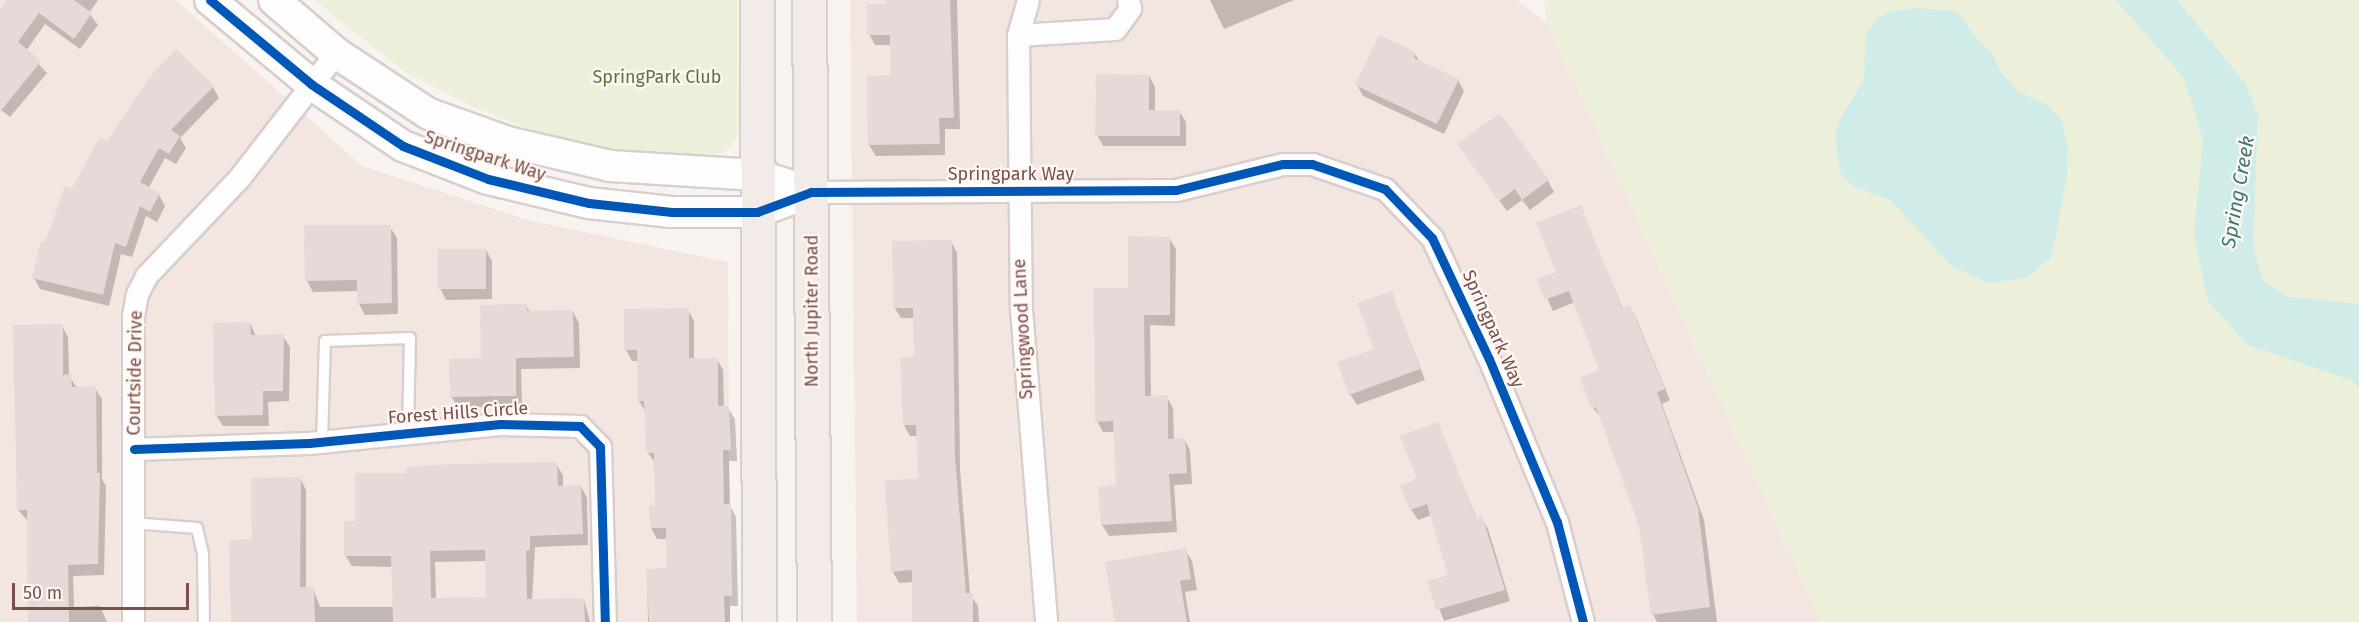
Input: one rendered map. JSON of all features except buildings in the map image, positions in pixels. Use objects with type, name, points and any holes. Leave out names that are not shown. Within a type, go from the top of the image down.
[{"type":"main road","points":[[757,0],[759,622]]},
{"type":"main road","name":"North Jupiter Road","points":[[809,0],[814,622]]},
{"type":"street","name":"Springpark Way","points":[[210,0],[311,84],[403,146],[488,179],[589,203],[672,212],[757,212],[811,192]]},
{"type":"street","name":"Springpark Way","points":[[274,0],[336,53],[429,114],[508,141],[610,166],[757,175],[811,192],[1176,190],[1283,164],[1312,164],[1348,173],[1385,189],[1432,238],[1484,349],[1557,522],[1583,622]]},
{"type":"street","name":"Springwood Lane","points":[[1028,0],[1018,35],[1017,191],[1022,321],[1046,622]]},
{"type":"street","points":[[1018,35],[1115,29],[1130,8],[1128,0]]},
{"type":"street","name":"Courtside Drive","points":[[133,622],[133,316],[137,294],[146,276],[239,178],[336,53]]},
{"type":"street","name":"Forest Hills Circle","points":[[134,449],[322,442],[500,424],[580,426],[600,447],[605,622]]},
{"type":"lane","points":[[322,442],[325,341],[410,338],[408,433]]},
{"type":"lane","points":[[132,523],[197,528],[203,554],[204,622]]},
{"type":"shaded area","points":[[0,0],[176,0],[362,166],[531,221],[728,262],[730,622],[0,622]]},
{"type":"shaded area","points":[[850,0],[1517,0],[1547,23],[1821,622],[857,622]]},
{"type":"green space","name":"SpringPark Club","points":[[314,0],[737,0],[738,133],[728,150],[707,158],[627,153],[545,135],[473,107],[402,70]]},
{"type":"green space","points":[[1544,0],[2359,0],[2359,622],[1821,622],[1547,23]]},
{"type":"water","name":"Spring Creek","points":[[2116,0],[2177,0],[2245,83],[2258,117],[2253,248],[2263,280],[2288,297],[2359,304],[2359,387],[2351,380],[2248,345],[2208,301],[2194,235],[2203,140],[2184,78]]},
{"type":"water","points":[[1918,8],[1958,12],[1976,39],[1992,52],[2001,72],[2018,92],[2046,104],[2062,121],[2068,150],[2067,174],[2056,236],[2050,259],[2025,278],[1989,283],[1952,266],[1890,200],[1855,187],[1841,175],[1835,137],[1839,121],[1864,79],[1865,35],[1876,19],[1892,11]]},
{"type":"cycle path","points":[[210,0],[311,84],[403,146],[488,179],[589,203],[672,212],[757,212],[811,192],[1176,190],[1283,164],[1312,164],[1385,189],[1432,238],[1489,359],[1557,522],[1583,622]]},
{"type":"cycle path","points":[[134,449],[309,443],[500,424],[580,426],[600,447],[605,622]]}]
